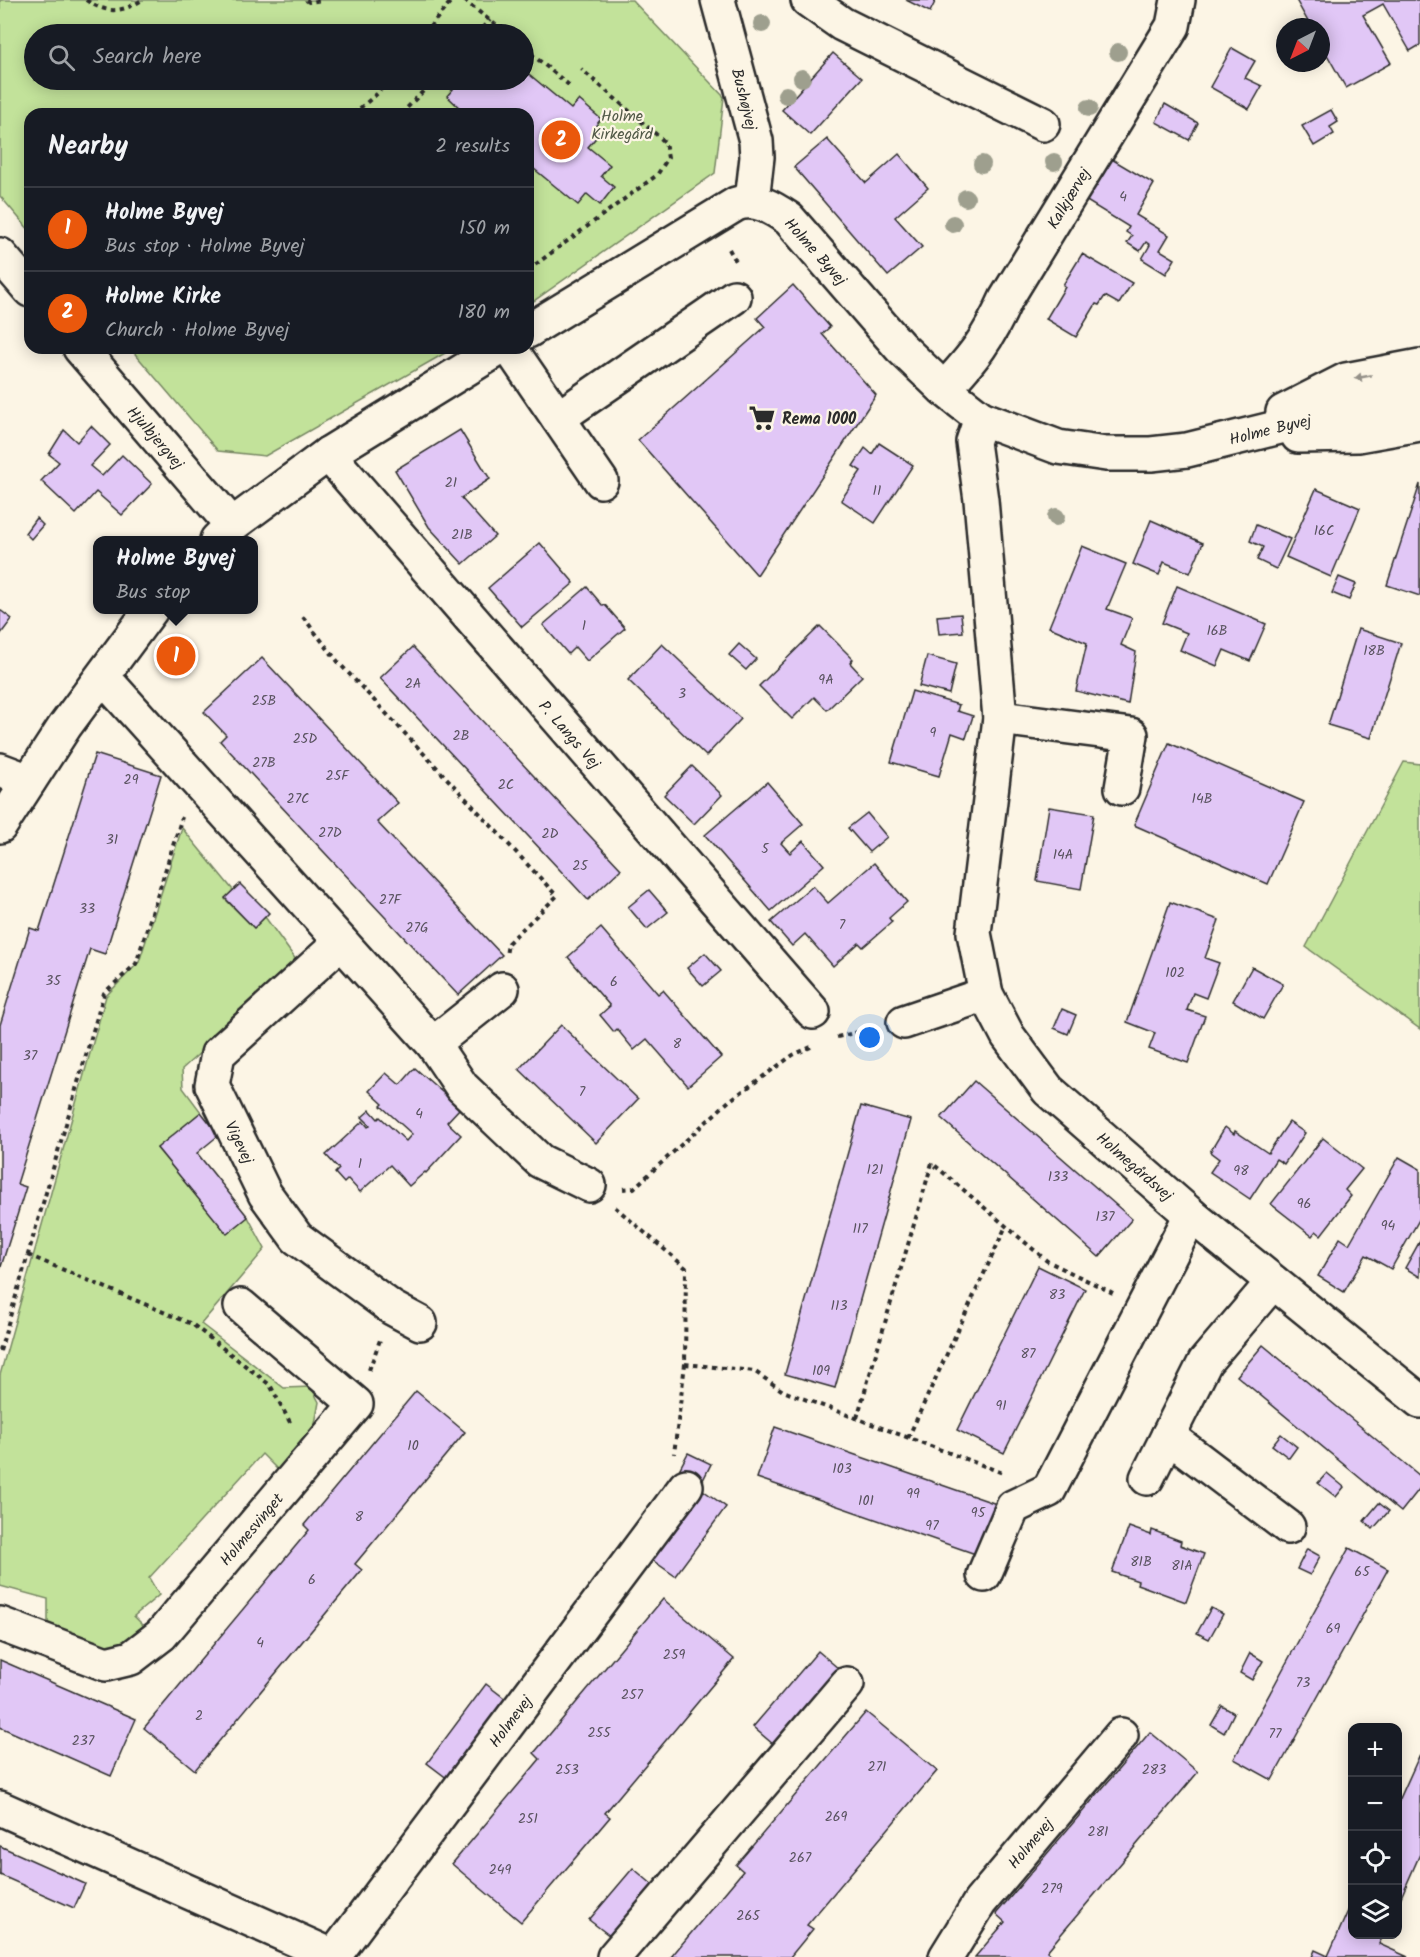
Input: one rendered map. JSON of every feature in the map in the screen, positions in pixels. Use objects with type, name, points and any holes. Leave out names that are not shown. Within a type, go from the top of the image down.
[{"type":"street","name":"Bushøjvej","points":[[718,0],[756,141],[757,158],[752,201]]},
{"type":"street","points":[[808,0],[842,24],[1043,124]]},
{"type":"street","name":"Kalkjærvej","points":[[944,389],[981,347],[992,329],[1006,299],[1173,26],[1178,0]]},
{"type":"street","points":[[534,327],[736,204],[752,201]]},
{"type":"street","name":"Holme Byvej","points":[[752,201],[776,210],[789,219],[900,347],[944,389],[981,418],[1058,447],[1106,454],[1151,454],[1187,450],[1233,437],[1420,394]]},
{"type":"street","points":[[0,255],[24,283]]},
{"type":"street","points":[[558,418],[734,297]]},
{"type":"street","name":"Hjulbjergvej","points":[[85,354],[225,533]]},
{"type":"street","points":[[225,533],[328,454],[490,354]]},
{"type":"street","points":[[514,354],[600,481]]},
{"type":"street","points":[[1233,437],[1346,380],[1420,366]]},
{"type":"street","points":[[981,418],[974,442],[999,718],[1131,735],[1122,788]]},
{"type":"street","points":[[1233,437],[1359,435],[1420,424]]},
{"type":"street","name":"P. Langs Vej","points":[[328,454],[813,1012]]},
{"type":"street","points":[[0,826],[15,776],[65,726],[147,614]]},
{"type":"street","points":[[102,677],[433,1044],[462,1086],[540,1161],[589,1185]]},
{"type":"street","name":"Holmegårdsvej","points":[[999,718],[974,933],[986,994],[1008,1036],[1048,1090],[1191,1215],[1420,1401]]},
{"type":"street","name":"Vigevej","points":[[341,942],[218,1054],[212,1085],[265,1194],[297,1238],[392,1308],[420,1323]]},
{"type":"street","points":[[433,1044],[502,989]]},
{"type":"street","points":[[904,1022],[986,994]]},
{"type":"street","points":[[984,1575],[1013,1507],[1049,1490],[1191,1215]]},
{"type":"street","points":[[1147,1478],[1205,1362],[1273,1282]]},
{"type":"street","points":[[241,1306],[356,1404]]},
{"type":"street","name":"Holmesvinget","points":[[0,1624],[106,1664],[131,1658],[161,1635],[356,1404]]},
{"type":"street","points":[[1168,1436],[1288,1527]]},
{"type":"street","name":"Holmevej","points":[[0,1808],[335,1957],[686,1486]]},
{"type":"street","points":[[614,1957],[847,1684]]},
{"type":"street","name":"Holmevej","points":[[946,1957],[980,1902],[1121,1735]]},
{"type":"path","points":[[86,0],[99,8],[115,11],[130,8],[142,0]]},
{"type":"path","points":[[306,0],[309,2],[322,0]]},
{"type":"path","points":[[432,24],[452,0]]},
{"type":"path","points":[[464,0],[495,24]]},
{"type":"path","points":[[486,24],[490,20]]},
{"type":"path","points":[[534,56],[570,86]]},
{"type":"path","points":[[534,266],[657,175],[668,158],[665,142],[581,69]]},
{"type":"path","points":[[360,108],[380,90]]},
{"type":"path","points":[[407,108],[424,90]]},
{"type":"path","points":[[710,220],[743,272],[734,297]]},
{"type":"path","points":[[303,617],[339,663],[557,896],[508,943],[502,989]]},
{"type":"path","points":[[0,1351],[104,993],[136,964],[194,779]]},
{"type":"path","points":[[834,1037],[904,1022]]},
{"type":"path","points":[[589,1185],[614,1190],[634,1188],[729,1101],[793,1055],[814,1046]]},
{"type":"path","points":[[857,1418],[932,1163],[1047,1261],[1143,1307]]},
{"type":"path","points":[[589,1185],[686,1268],[685,1364],[673,1467],[686,1486]]},
{"type":"path","points":[[908,1438],[1006,1226]]},
{"type":"path","points":[[28,1256],[192,1324],[270,1385],[310,1459]]},
{"type":"path","points":[[356,1404],[392,1308]]},
{"type":"path","points":[[685,1364],[754,1371],[783,1391],[1049,1490]]},
{"type":"green space","name":"Holme Kirkegård","points":[[0,0],[632,0],[724,97],[715,173],[534,301],[534,108],[24,108],[24,224],[0,196]]},
{"type":"green space","points":[[135,354],[444,354],[265,456],[218,451]]},
{"type":"green space","points":[[1404,762],[1420,764],[1420,1029],[1306,947]]},
{"type":"green space","points":[[182,828],[233,890],[225,899],[254,928],[265,917],[299,964],[182,1069],[183,1088],[201,1112],[157,1148],[228,1233],[248,1217],[265,1249],[201,1324],[284,1388],[311,1387],[319,1402],[315,1424],[281,1473],[262,1454],[149,1578],[159,1595],[134,1616],[145,1627],[131,1643],[110,1651],[48,1628],[48,1599],[0,1586],[0,1375],[106,996],[139,962]]},
{"type":"building","points":[[906,0],[936,0],[930,12]]},
{"type":"building","points":[[1296,0],[1420,0],[1420,45],[1410,51],[1383,4],[1363,15],[1391,63],[1346,88],[1330,60],[1330,18],[1306,18]]},
{"type":"building","points":[[1232,48],[1255,61],[1245,78],[1262,86],[1249,109],[1210,87]]},
{"type":"building","points":[[833,53],[862,78],[810,135],[782,110]]},
{"type":"building","points":[[534,78],[571,109],[579,100],[601,119],[594,128],[600,133],[588,147],[610,165],[601,176],[614,187],[600,205],[587,194],[578,205],[534,169],[534,108],[460,108],[447,96],[452,90],[534,90]]},
{"type":"building","points":[[1165,104],[1198,123],[1189,140],[1156,122]]},
{"type":"building","points":[[1331,110],[1338,122],[1330,127],[1334,134],[1314,146],[1302,126]]},
{"type":"building","points":[[827,139],[866,183],[899,154],[928,188],[895,217],[922,247],[888,276],[794,167]]},
{"type":"building","points":[[1110,158],[1154,184],[1136,215],[1169,235],[1160,250],[1175,259],[1166,274],[1142,259],[1150,245],[1146,242],[1140,251],[1127,243],[1132,236],[1126,232],[1129,227],[1085,200]]},
{"type":"building","points":[[1082,254],[1132,283],[1119,304],[1105,296],[1099,305],[1096,304],[1076,337],[1046,319]]},
{"type":"building","name":"Rema 1000","points":[[793,285],[830,327],[822,334],[876,395],[757,575],[638,440],[765,327],[757,318]]},
{"type":"building","points":[[91,426],[110,445],[90,466],[102,476],[122,455],[152,484],[122,515],[96,492],[76,514],[41,481],[59,462],[49,454],[64,430],[77,442]]},
{"type":"building","points":[[460,430],[490,479],[461,498],[495,536],[463,564],[429,527],[395,470]]},
{"type":"building","points":[[879,443],[913,465],[875,523],[841,500],[861,471],[853,466],[865,448],[872,454]]},
{"type":"building","points":[[1420,484],[1420,596],[1387,585]]},
{"type":"building","points":[[1316,489],[1360,508],[1331,577],[1286,557]]},
{"type":"building","points":[[36,518],[43,525],[31,539],[25,533]]},
{"type":"building","points":[[1151,520],[1203,543],[1190,573],[1164,562],[1159,575],[1133,564]]},
{"type":"building","points":[[1256,525],[1290,539],[1276,569],[1257,560],[1263,547],[1250,541]]},
{"type":"building","points":[[540,543],[574,583],[522,627],[488,588]]},
{"type":"building","points":[[1082,546],[1126,564],[1107,609],[1132,618],[1121,645],[1136,652],[1128,704],[1076,691],[1087,643],[1049,627]]},
{"type":"building","points":[[1339,577],[1356,584],[1349,600],[1332,593]]},
{"type":"building","points":[[1177,586],[1266,624],[1250,661],[1224,650],[1217,666],[1180,650],[1187,633],[1162,623]]},
{"type":"building","points":[[587,587],[625,628],[587,661],[575,647],[568,654],[543,625]]},
{"type":"building","points":[[0,610],[12,619],[0,635]]},
{"type":"building","points":[[961,614],[963,632],[939,634],[937,616]]},
{"type":"building","points":[[820,626],[853,659],[850,663],[862,676],[827,710],[814,697],[792,719],[759,686]]},
{"type":"building","points":[[1358,629],[1401,643],[1371,738],[1328,725]]},
{"type":"building","points":[[662,644],[741,719],[706,756],[628,680]]},
{"type":"building","points":[[739,644],[756,659],[746,670],[729,655]]},
{"type":"building","points":[[413,647],[621,869],[588,900],[380,678]]},
{"type":"building","points":[[927,656],[956,664],[949,694],[919,686]]},
{"type":"building","points":[[262,658],[398,803],[377,822],[502,955],[458,995],[220,741],[226,735],[204,712]]},
{"type":"building","points":[[912,691],[959,705],[957,711],[973,716],[966,738],[952,733],[939,776],[891,762]]},
{"type":"building","points":[[1169,743],[1304,802],[1268,884],[1134,825]]},
{"type":"building","points":[[95,754],[161,775],[105,954],[90,949],[17,1184],[26,1187],[0,1270],[0,1025],[30,928],[39,931]]},
{"type":"building","points":[[692,766],[722,795],[694,824],[664,795]]},
{"type":"building","points":[[767,782],[803,824],[781,843],[790,853],[803,841],[824,865],[771,911],[705,835]]},
{"type":"building","points":[[1049,807],[1094,814],[1081,889],[1037,881]]},
{"type":"building","points":[[867,813],[887,837],[869,852],[848,828]]},
{"type":"building","points":[[874,863],[907,902],[889,918],[892,922],[863,947],[859,943],[833,966],[805,934],[792,946],[771,922],[813,886],[828,903]]},
{"type":"building","points":[[240,884],[269,913],[254,928],[225,898]]},
{"type":"building","points":[[649,890],[668,912],[647,929],[628,907]]},
{"type":"building","points":[[1170,902],[1219,920],[1205,958],[1219,963],[1206,998],[1193,993],[1187,1010],[1205,1016],[1188,1063],[1149,1049],[1155,1033],[1127,1022]]},
{"type":"building","points":[[601,928],[658,994],[663,990],[721,1057],[688,1086],[647,1039],[634,1050],[617,1029],[614,1032],[600,1015],[610,1006],[568,957]]},
{"type":"building","points":[[705,953],[721,971],[703,986],[687,968]]},
{"type":"building","points":[[1252,967],[1283,984],[1263,1019],[1233,1001]]},
{"type":"building","points":[[1062,1009],[1076,1015],[1068,1034],[1054,1028]]},
{"type":"building","points":[[561,1025],[638,1099],[596,1143],[519,1069]]},
{"type":"building","points":[[415,1068],[460,1108],[447,1122],[461,1135],[426,1173],[409,1186],[390,1165],[360,1192],[348,1179],[344,1183],[335,1173],[339,1169],[326,1155],[363,1121],[368,1127],[370,1125],[362,1117],[370,1110],[406,1141],[412,1134],[381,1106],[383,1104],[369,1091],[386,1073],[400,1085]]},
{"type":"building","points":[[974,1081],[1132,1219],[1099,1257],[941,1118]]},
{"type":"building","points":[[861,1106],[911,1120],[835,1388],[785,1374]]},
{"type":"building","points":[[201,1112],[219,1135],[197,1153],[248,1217],[227,1234],[157,1148]]},
{"type":"building","points":[[1289,1122],[1305,1133],[1284,1164],[1276,1159],[1250,1199],[1210,1172],[1219,1159],[1210,1152],[1225,1127],[1268,1153]]},
{"type":"building","points":[[1323,1138],[1362,1169],[1345,1190],[1351,1196],[1321,1235],[1316,1231],[1312,1236],[1271,1204]]},
{"type":"building","points":[[1399,1157],[1420,1169],[1420,1218],[1391,1269],[1366,1255],[1344,1292],[1318,1276],[1340,1238],[1349,1244]]},
{"type":"building","points":[[1420,1241],[1420,1277],[1405,1268]]},
{"type":"building","points":[[1038,1266],[1085,1289],[1004,1453],[957,1430]]},
{"type":"building","points":[[1263,1345],[1420,1476],[1420,1488],[1401,1512],[1237,1376]]},
{"type":"building","points":[[416,1391],[465,1432],[355,1564],[362,1570],[195,1770],[144,1728],[309,1530],[304,1525]]},
{"type":"building","points":[[775,1427],[1008,1508],[990,1559],[757,1478]]},
{"type":"building","points":[[1281,1434],[1297,1447],[1289,1458],[1272,1445]]},
{"type":"building","points":[[688,1453],[711,1464],[702,1482],[679,1470]]},
{"type":"building","points":[[1327,1473],[1344,1487],[1336,1497],[1318,1483]]},
{"type":"building","points":[[700,1488],[726,1507],[675,1576],[648,1557]]},
{"type":"building","points":[[1379,1503],[1389,1511],[1373,1529],[1364,1521]]},
{"type":"building","points":[[1129,1527],[1151,1535],[1152,1530],[1181,1541],[1180,1545],[1204,1554],[1186,1602],[1112,1572]]},
{"type":"building","points":[[1349,1548],[1388,1569],[1272,1780],[1234,1759]]},
{"type":"building","points":[[1307,1549],[1320,1556],[1310,1575],[1297,1569]]},
{"type":"building","points":[[663,1599],[734,1659],[605,1813],[610,1817],[521,1922],[452,1864],[540,1759],[534,1753]]},
{"type":"building","points":[[1211,1608],[1223,1614],[1209,1639],[1197,1633]]},
{"type":"building","points":[[818,1651],[839,1669],[774,1745],[753,1727]]},
{"type":"building","points":[[1250,1653],[1263,1661],[1252,1680],[1240,1673]]},
{"type":"building","points":[[0,1660],[136,1719],[111,1776],[0,1727]]},
{"type":"building","points":[[486,1684],[508,1701],[448,1779],[427,1763]]},
{"type":"building","points":[[1222,1706],[1234,1713],[1224,1733],[1211,1725]]},
{"type":"building","points":[[866,1712],[937,1771],[807,1925],[813,1929],[790,1957],[671,1957],[743,1871],[736,1865]]},
{"type":"building","points":[[1150,1732],[1198,1772],[1047,1951],[1054,1957],[975,1957],[1005,1922],[996,1914]]},
{"type":"building","points":[[1420,1754],[1420,1854],[1402,1895],[1402,1831],[1402,1794]]},
{"type":"building","points":[[0,1846],[85,1884],[74,1908],[0,1875]]},
{"type":"building","points":[[633,1868],[653,1885],[610,1936],[589,1920]]},
{"type":"building","points":[[1348,1911],[1348,1939],[1382,1939],[1379,1944],[1408,1957],[1312,1957],[1315,1950],[1328,1956]]},
{"type":"place","name":"Holme Kirke","points":[[561,140]]},
{"type":"place","name":"Rema 1000","points":[[762,418]]},
{"type":"place","name":"Holme Byvej","points":[[176,656]]}]
